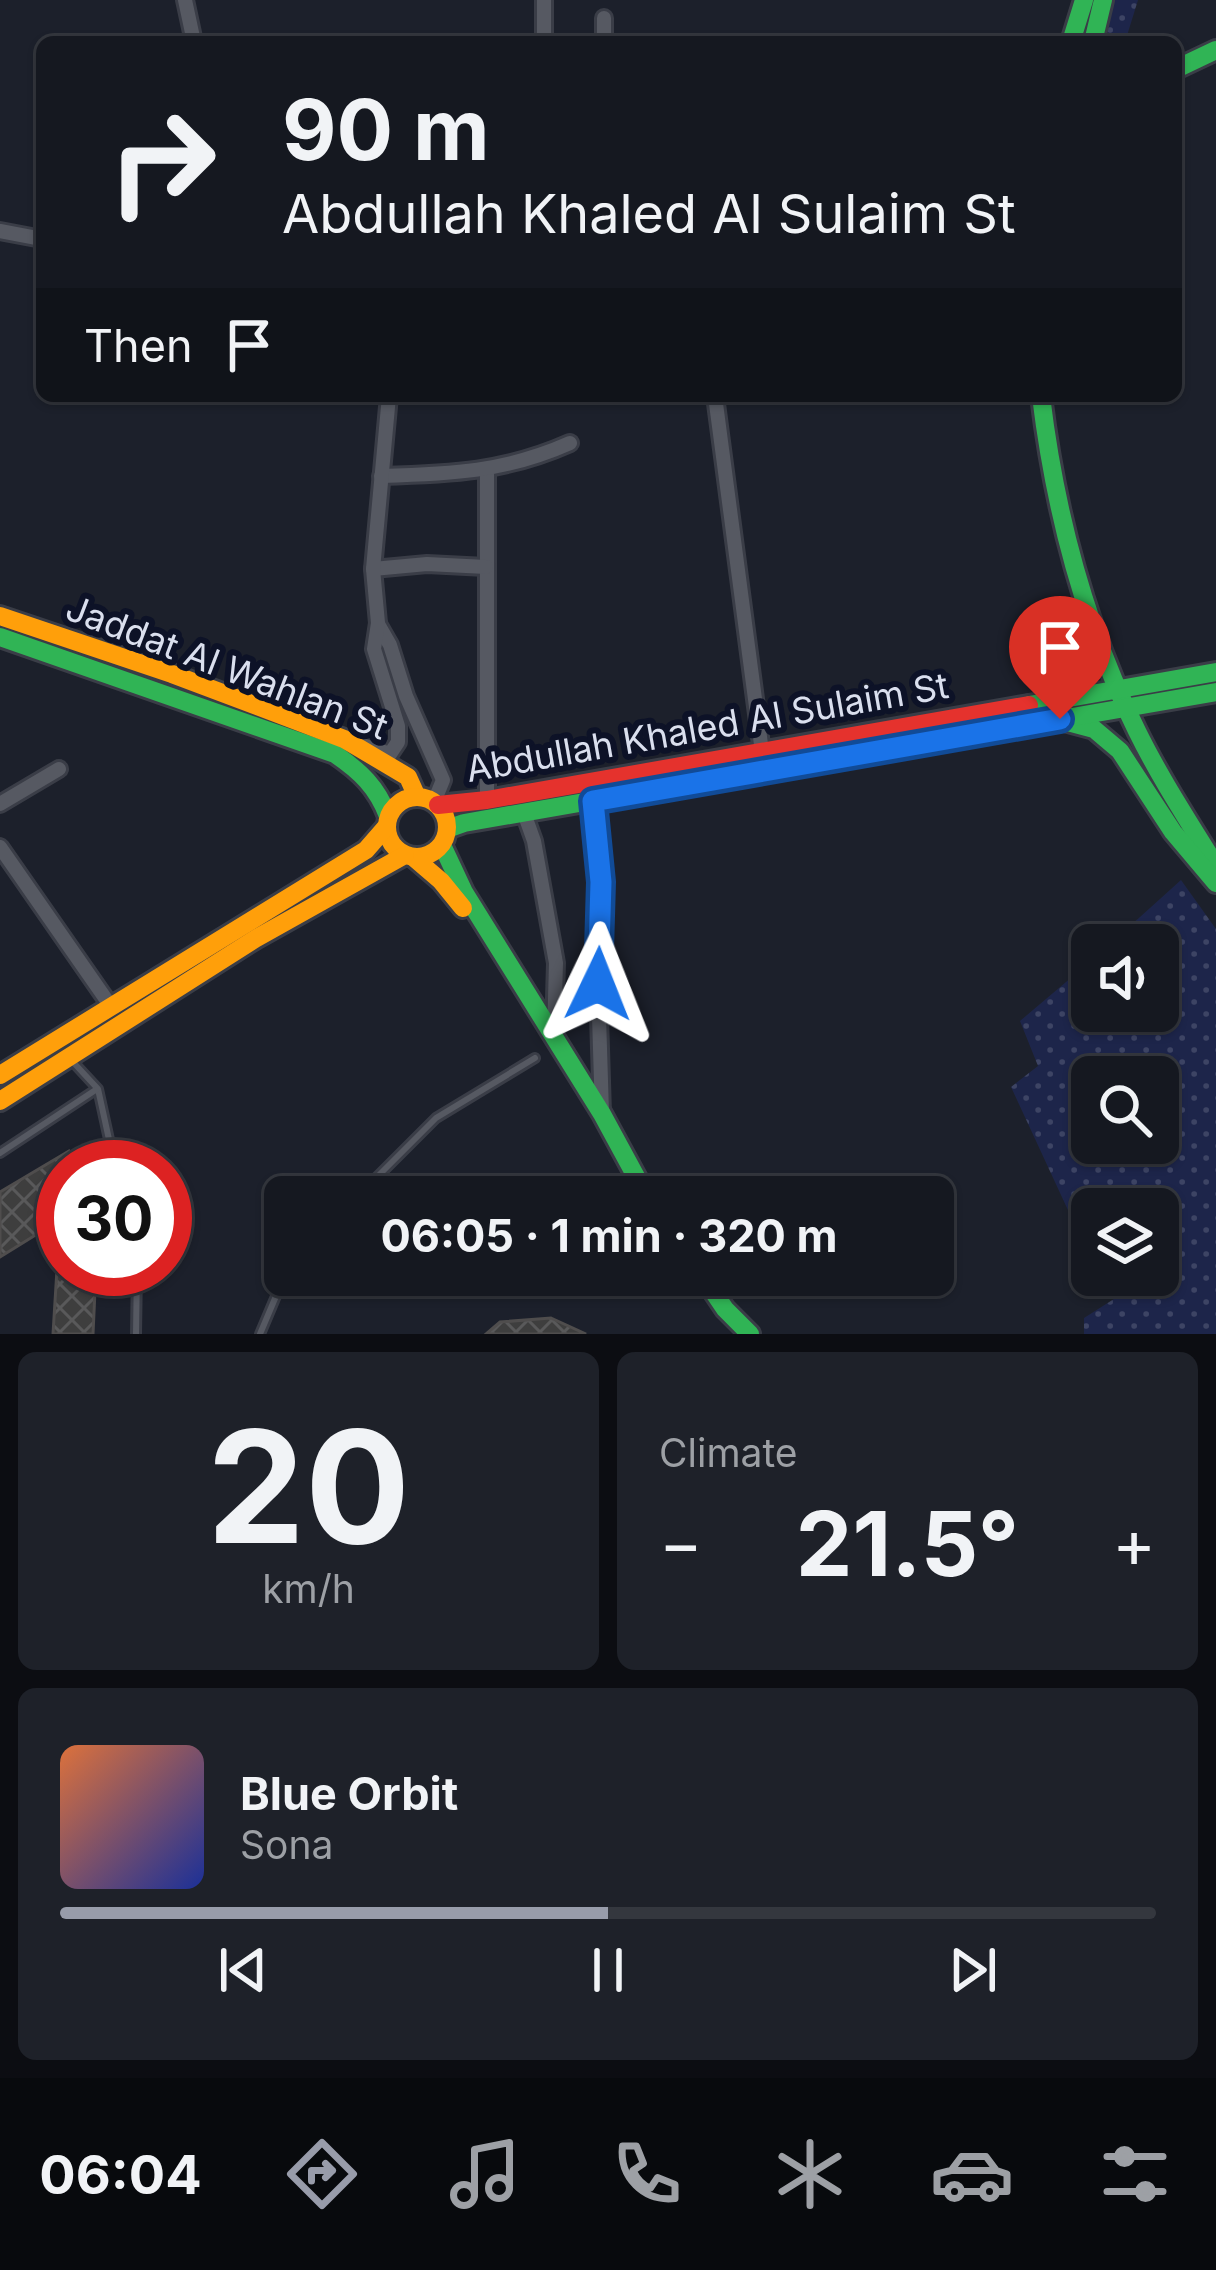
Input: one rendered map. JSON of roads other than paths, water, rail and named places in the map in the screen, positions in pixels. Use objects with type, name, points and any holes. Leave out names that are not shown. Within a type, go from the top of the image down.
[{"type":"main road","points":[[1072,36],[1084,0]]},
{"type":"main road","points":[[1094,36],[1103,0]]},
{"type":"main road","points":[[1182,66],[1216,50]]},
{"type":"main road","points":[[1042,402],[1060,519],[1123,699],[1163,780],[1216,866]]},
{"type":"main road","points":[[1089,608],[1083,668],[1059,710],[1094,729],[1120,751],[1173,832],[1216,884]]},
{"type":"main road","name":"Jaddat Al Wahlan St","points":[[0,616],[344,739],[408,777],[430,801]]},
{"type":"main road","name":"Jaddat Al Wahlan St","points":[[2,638],[334,754],[364,775],[382,796],[387,822]]},
{"type":"main road","name":"Abdullah Khaled Al Sulaim St","points":[[445,837],[524,812],[1210,683]]},
{"type":"main road","name":"Abdullah Khaled Al Sulaim St","points":[[430,801],[487,800],[762,752],[1059,710]]},
{"type":"main road","points":[[0,1075],[366,850],[400,802],[430,801],[443,812],[451,869],[636,1176]]},
{"type":"main road","points":[[387,822],[391,844],[441,881],[505,958]]},
{"type":"main road","points":[[0,1101],[255,939],[409,856],[430,855],[445,837]]},
{"type":"main road","points":[[716,1296],[750,1334]]},
{"type":"street","points":[[185,0],[193,36]]},
{"type":"street","points":[[544,0],[544,36]]},
{"type":"street","points":[[604,18],[604,36]]},
{"type":"street","points":[[0,231],[36,238]]},
{"type":"street","points":[[344,739],[390,754],[398,742],[398,726],[374,649],[373,569],[388,402]]},
{"type":"street","points":[[716,402],[762,752]]},
{"type":"street","points":[[382,476],[487,470],[536,458],[570,443]]},
{"type":"street","points":[[487,470],[487,800]]},
{"type":"street","points":[[373,569],[427,564],[486,568]]},
{"type":"street","points":[[377,623],[443,779],[430,801]]},
{"type":"street","points":[[0,804],[59,769]]},
{"type":"street","points":[[593,801],[601,882],[602,1114]]},
{"type":"street","points":[[524,812],[534,841],[556,963],[554,1041]]},
{"type":"street","points":[[0,847],[110,1005]]},
{"type":"lane","points":[[68,1057],[98,1089],[109,1140]]},
{"type":"lane","points":[[378,1176],[436,1118],[536,1058]]},
{"type":"lane","points":[[0,1153],[98,1089]]},
{"type":"lane","points":[[136,1334],[137,1296]]},
{"type":"lane","points":[[260,1334],[276,1296]]}]
